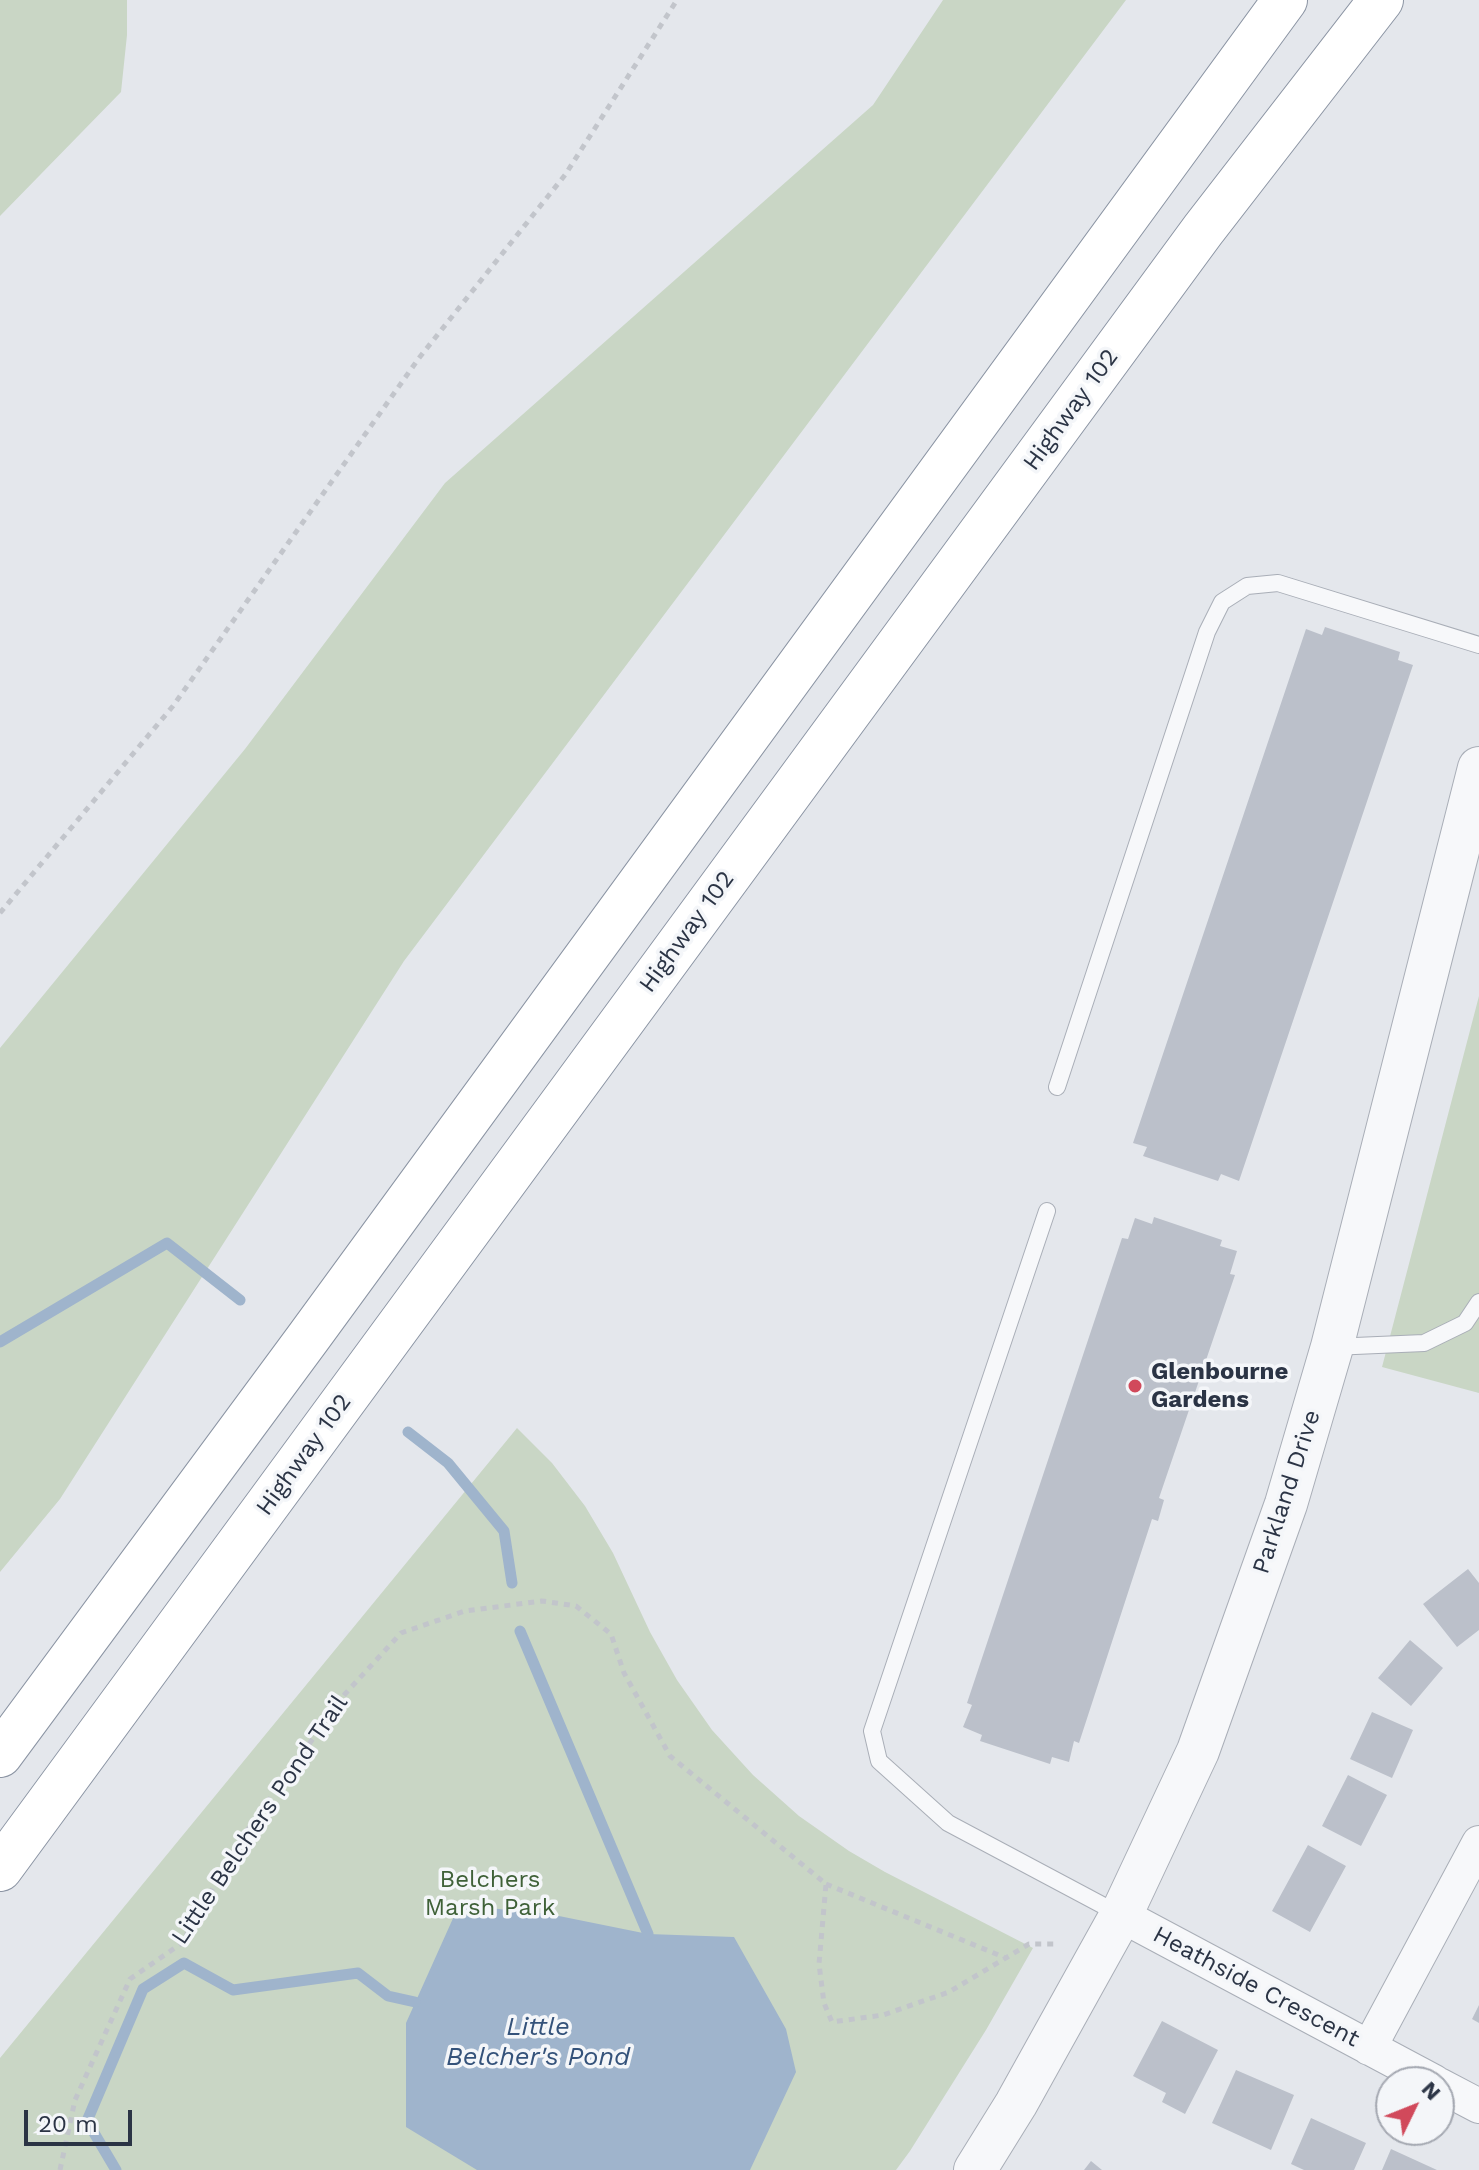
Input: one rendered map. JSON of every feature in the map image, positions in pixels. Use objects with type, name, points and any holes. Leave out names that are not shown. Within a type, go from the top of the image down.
[{"type":"highway","points":[[0,1755],[1285,0]]},
{"type":"highway","name":"Highway 102","points":[[0,1869],[1203,230],[1381,0]]},
{"type":"street","name":"Parkland Drive","points":[[975,2170],[1016,2104],[1121,1915],[1198,1751],[1286,1504],[1332,1347],[1479,768]]},
{"type":"street","points":[[1369,2048],[1479,1843]]},
{"type":"street","name":"Heathside Crescent","points":[[1121,1915],[1403,2066]]},
{"type":"street","name":"Heathside Crescent","points":[[1455,2093],[1479,2106]]},
{"type":"lane","points":[[1057,1087],[1207,632],[1222,602],[1247,586],[1278,583],[1479,645]]},
{"type":"lane","points":[[1047,1211],[872,1731],[879,1761],[948,1823],[1121,1915]]},
{"type":"lane","points":[[1332,1347],[1424,1343],[1465,1323],[1479,1302]]},
{"type":"path","points":[[0,913],[173,706],[419,358],[565,175],[677,0]]},
{"type":"path","name":"Little Belchers Pond Trail","points":[[60,2170],[75,2100],[130,1979],[182,1943],[241,1839],[345,1694],[401,1633],[465,1611],[542,1601],[576,1606],[611,1634],[624,1673],[670,1756],[826,1884],[1006,1958]]},
{"type":"path","points":[[826,1884],[819,1964],[824,2003],[832,2022],[883,2015],[949,1992],[1029,1944],[1054,1944]]},
{"type":"green space","points":[[0,0],[127,0],[121,92],[0,216]]},
{"type":"green space","points":[[943,0],[1126,0],[404,961],[60,1499],[0,1572],[0,1048],[245,749],[445,483],[873,105]]},
{"type":"green space","points":[[1479,996],[1479,1393],[1382,1367]]},
{"type":"green space","name":"Belchers Marsh Park","points":[[517,1428],[552,1463],[585,1506],[613,1553],[650,1632],[677,1680],[712,1730],[753,1775],[799,1816],[849,1851],[1033,1948],[910,2151],[896,2170],[0,2170],[0,2058]]},
{"type":"water","name":"Little Belcher's Pond","points":[[459,1905],[549,1914],[648,1934],[734,1937],[786,2029],[796,2072],[750,2170],[477,2170],[406,2127],[406,2023]]},
{"type":"building","points":[[1325,627],[1400,652],[1398,660],[1413,665],[1239,1181],[1221,1174],[1218,1181],[1143,1156],[1147,1147],[1133,1143],[1306,629],[1322,635]]},
{"type":"building","name":"Glenbourne Gardens","points":[[1154,1217],[1222,1240],[1220,1246],[1237,1251],[1230,1274],[1235,1275],[1159,1498],[1164,1500],[1158,1521],[1152,1519],[1079,1743],[1074,1741],[1069,1762],[1052,1757],[1050,1764],[980,1741],[982,1735],[963,1727],[972,1705],[967,1703],[1122,1238],[1128,1239],[1135,1218],[1152,1224]]},
{"type":"building","points":[[1468,1569],[1479,1583],[1479,1630],[1457,1647],[1423,1604]]},
{"type":"building","points":[[1410,1640],[1443,1668],[1411,1706],[1378,1678]]},
{"type":"building","points":[[1372,1712],[1413,1730],[1392,1778],[1350,1759]]},
{"type":"building","points":[[1348,1775],[1387,1795],[1361,1846],[1322,1826]]},
{"type":"building","points":[[1308,1845],[1346,1866],[1310,1932],[1272,1911]]},
{"type":"building","points":[[1479,2005],[1479,2023],[1472,2019]]},
{"type":"building","points":[[1162,2021],[1218,2050],[1185,2114],[1162,2102],[1166,2093],[1133,2076]]},
{"type":"building","points":[[1236,2070],[1294,2095],[1271,2150],[1212,2123]]},
{"type":"building","points":[[1311,2118],[1366,2143],[1354,2170],[1304,2170],[1291,2164]]},
{"type":"building","points":[[1391,2149],[1437,2170],[1382,2170]]},
{"type":"building","points":[[1091,2161],[1102,2170],[1084,2170]]},
{"type":"waterway","points":[[0,1342],[167,1243],[240,1300]]},
{"type":"waterway","points":[[408,1432],[448,1463],[504,1531],[512,1583]]},
{"type":"waterway","points":[[520,1631],[648,1934]]},
{"type":"waterway","points":[[116,2170],[87,2121],[143,1989],[184,1963],[233,1990],[358,1973],[388,1996],[415,2002]]},
{"type":"place","name":"Glenbourne Gardens","points":[[1135,1386]]}]
